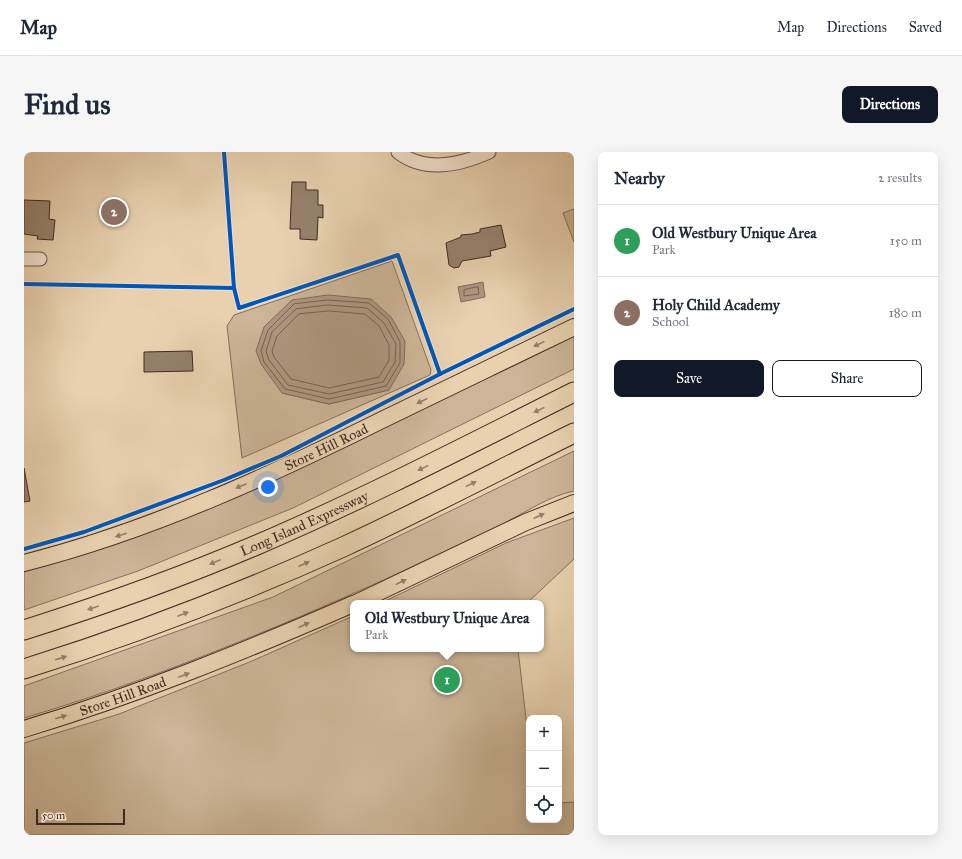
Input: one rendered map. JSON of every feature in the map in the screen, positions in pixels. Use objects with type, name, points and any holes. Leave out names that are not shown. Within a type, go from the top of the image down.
[{"type":"highway","name":"Long Island Expressway","points":[[24,630],[139,591],[258,545],[376,491],[574,392]]},
{"type":"highway","points":[[24,669],[147,628],[266,581],[357,540],[574,433]]},
{"type":"main road","name":"Store Hill Road","points":[[24,563],[125,533],[261,478],[347,438],[574,327]]},
{"type":"main road","points":[[362,600],[526,522],[574,502]]},
{"type":"main road","name":"Store Hill Road","points":[[24,729],[175,678],[258,645],[350,605]]},
{"type":"street","points":[[398,152],[405,157],[427,166],[453,164],[489,152]]},
{"type":"street","points":[[24,259],[40,259]]},
{"type":"shaded area","points":[[574,209],[574,242],[563,213]]},
{"type":"shaded area","points":[[392,261],[431,370],[430,375],[242,458],[227,326],[234,315]],"holes":[[[389,390],[329,404],[282,393]]]},
{"type":"shaded area","points":[[574,332],[574,369],[293,508],[138,571],[24,610],[24,569],[156,528]]},
{"type":"shaded area","points":[[574,451],[574,491],[547,500],[503,524],[388,578],[254,636],[117,688],[24,718],[24,686],[273,597]]},
{"type":"shaded area","points":[[574,518],[574,559],[530,600],[387,600],[506,543]]},
{"type":"shaded area","points":[[350,617],[350,652],[518,652],[526,719],[526,823],[562,823],[562,803],[574,802],[574,835],[24,835],[24,743],[119,714],[252,661]]},
{"type":"water","points":[[483,282],[485,297],[461,302],[458,287]]},
{"type":"water","points":[[328,295],[371,299],[391,317],[405,341],[404,364],[389,390],[329,404],[282,393],[261,364],[256,351],[264,327],[292,300]]},
{"type":"building","points":[[292,182],[306,182],[306,190],[318,190],[318,205],[323,205],[323,218],[318,217],[317,240],[300,239],[300,229],[290,229]]},
{"type":"building","points":[[24,200],[50,201],[49,219],[55,220],[53,240],[37,239],[38,236],[24,234]]},
{"type":"building","points":[[501,225],[506,247],[490,251],[491,256],[462,261],[459,267],[454,268],[449,265],[446,243],[461,237],[461,235],[480,232],[480,229]]},
{"type":"building","points":[[192,351],[193,371],[144,372],[144,352]]},
{"type":"building","points":[[24,468],[30,501],[24,502]]},
{"type":"cycle path","points":[[224,152],[234,288]]},
{"type":"cycle path","points":[[24,284],[234,288],[239,308],[398,255],[440,374],[281,456],[224,480],[84,532],[24,549]]},
{"type":"cycle path","points":[[440,374],[574,309]]},
{"type":"place","name":"Holy Child Academy","points":[[114,212]]},
{"type":"place","name":"Old Westbury Unique Area","points":[[447,680]]}]
